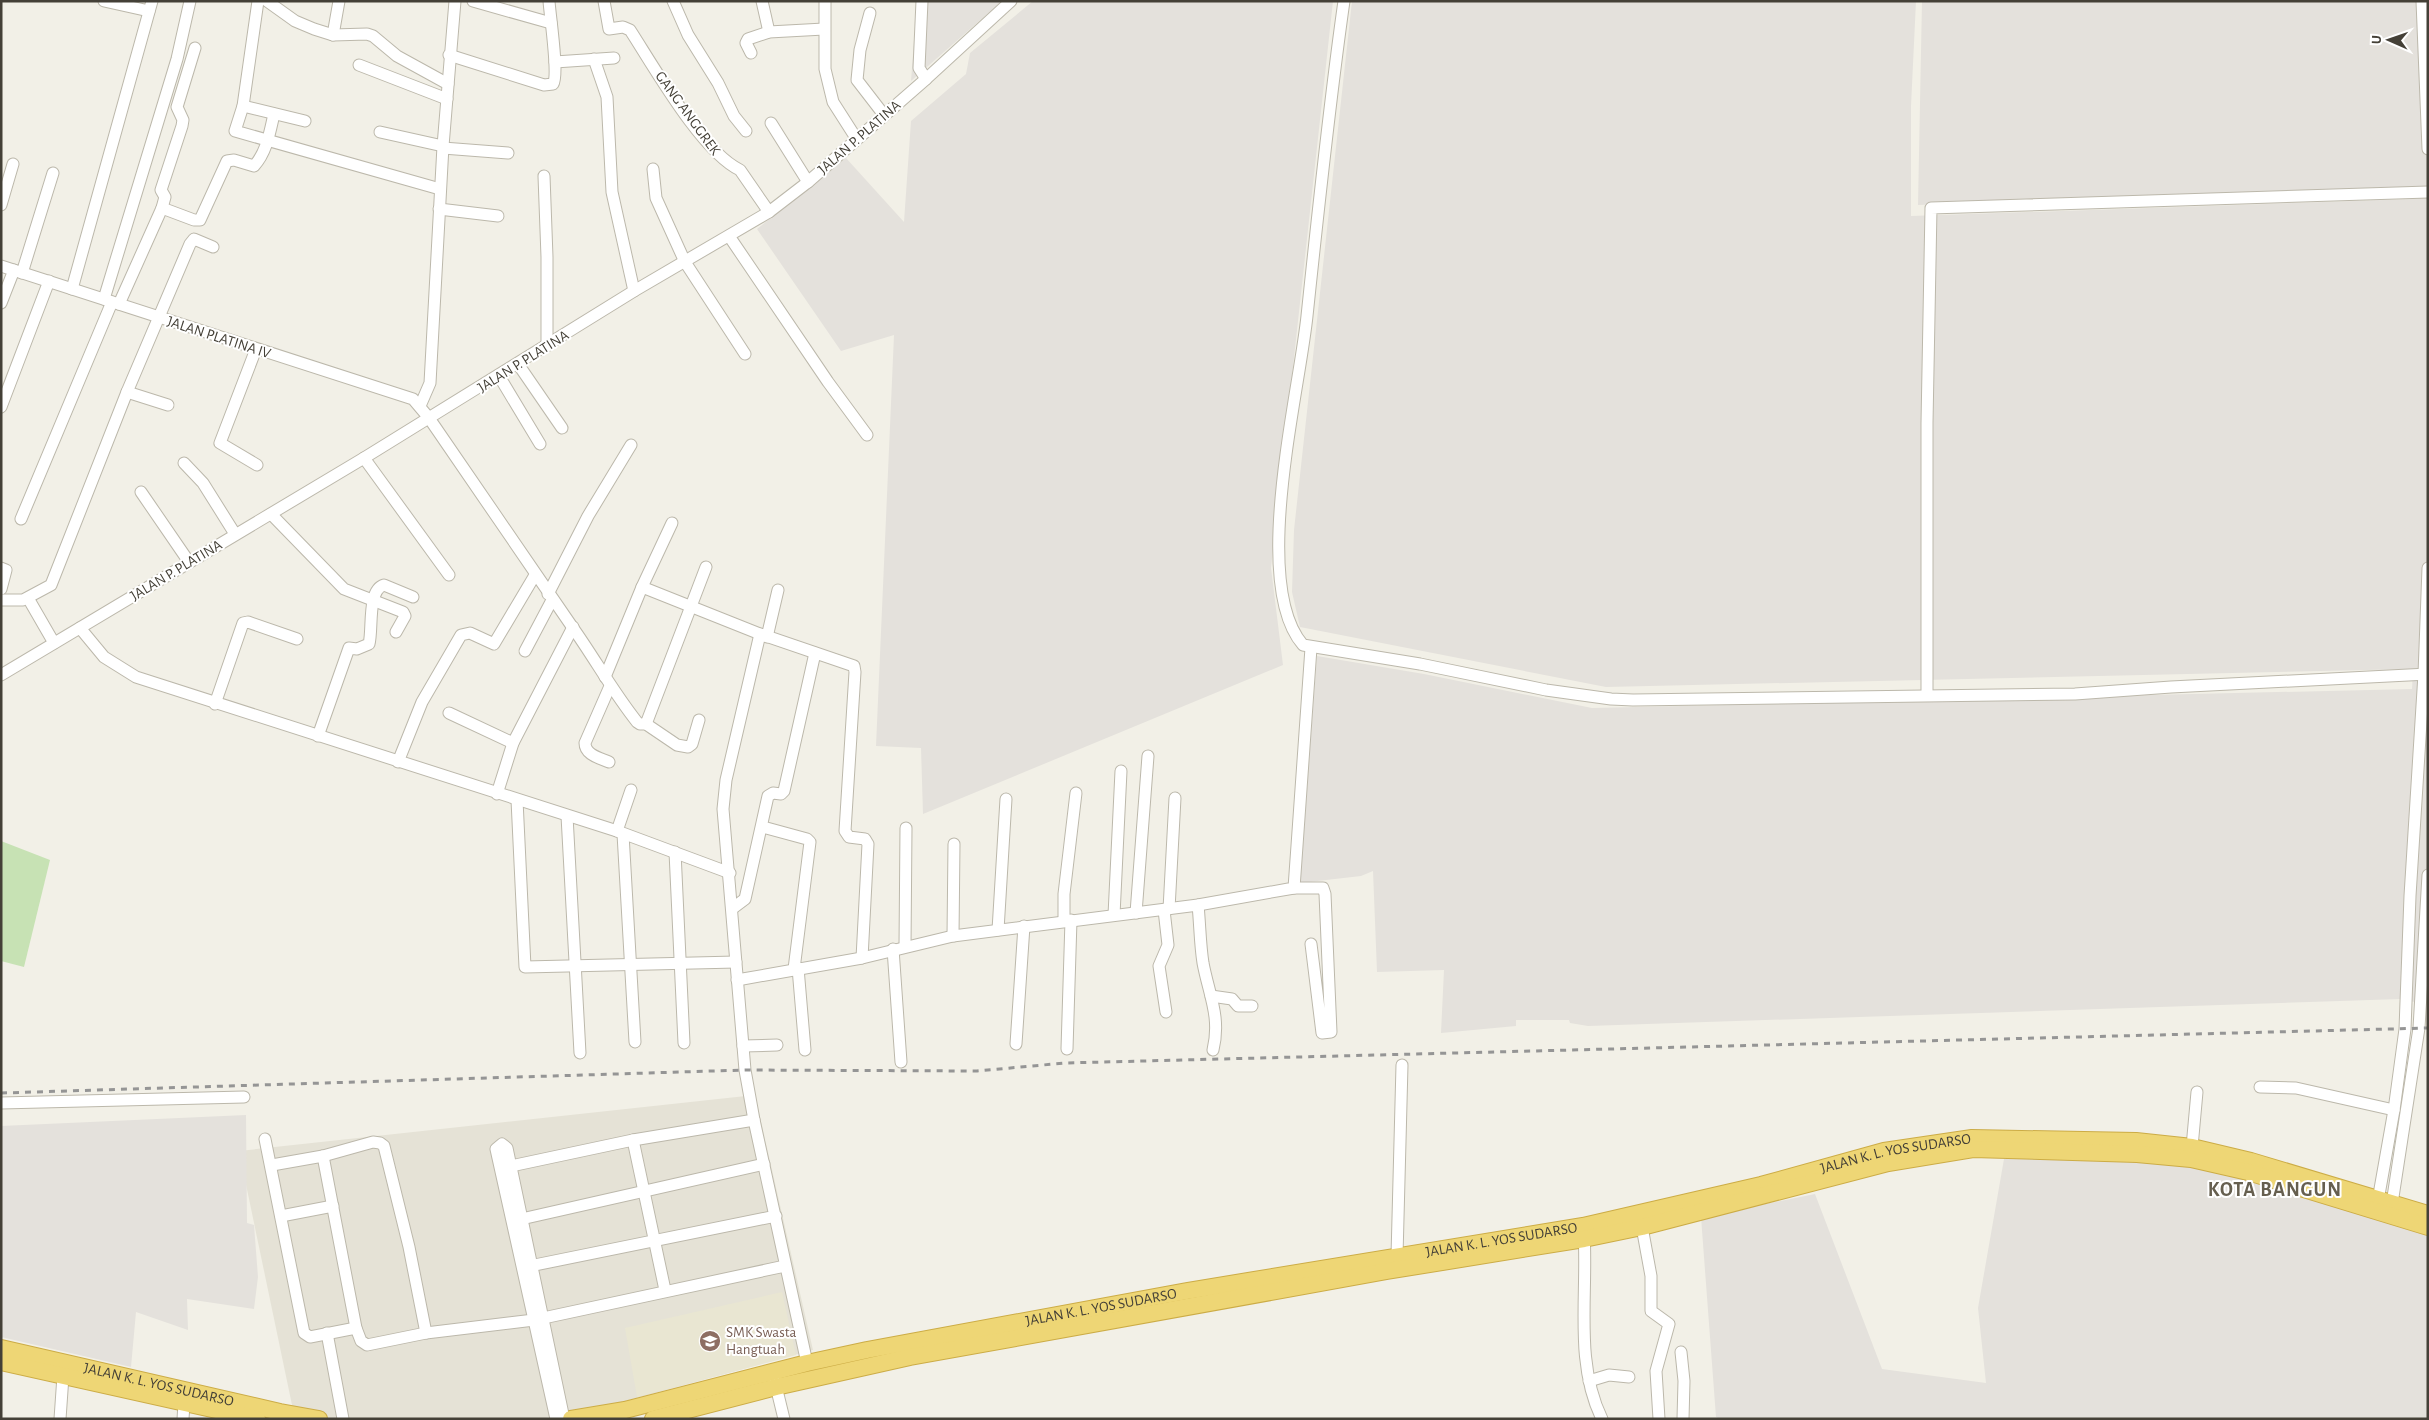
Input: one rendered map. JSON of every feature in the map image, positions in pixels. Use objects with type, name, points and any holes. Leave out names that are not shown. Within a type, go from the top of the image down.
[{"type":"highway","name":"JALAN K. L. YOS SUDARSO","points":[[571,1419],[625,1410],[774,1379],[910,1357],[1387,1271],[1584,1233],[1884,1152],[1972,1138],[2136,1141],[2192,1147],[2251,1161],[2384,1208],[2428,1227]]},
{"type":"highway","name":"JALAN K. L. YOS SUDARSO","points":[[653,1419],[774,1379],[808,1363],[1187,1291],[1397,1256],[1642,1227],[1888,1163],[1973,1149],[2137,1154],[2191,1159],[2384,1208],[2428,1214]]},
{"type":"highway","name":"JALAN K. L. YOS SUDARSO","points":[[1,1348],[280,1412],[319,1419]]},
{"type":"highway","name":"JALAN K. L. YOS SUDARSO","points":[[1,1362],[63,1376],[183,1411],[257,1419]]},
{"type":"street","points":[[72,289],[151,6],[104,1]]},
{"type":"street","points":[[112,302],[177,59],[190,1]]},
{"type":"street","points":[[258,1],[243,106],[235,131],[440,189]]},
{"type":"street","points":[[267,1],[295,21],[333,34],[367,34],[373,36],[397,56],[448,84]]},
{"type":"street","points":[[333,34],[339,1]]},
{"type":"street","points":[[420,406],[430,383],[440,189],[449,55],[455,1]]},
{"type":"street","points":[[473,1],[551,23]]},
{"type":"street","points":[[449,55],[549,85],[555,81],[549,1]]},
{"type":"street","name":"GANG ANGGREK","points":[[604,1],[606,24],[609,29],[623,27],[630,30],[670,92],[709,146],[732,167],[740,170],[769,212]]},
{"type":"street","points":[[673,1],[688,35],[718,83],[734,116],[746,131]]},
{"type":"street","points":[[762,1],[769,32]]},
{"type":"street","points":[[825,1],[825,69],[833,102],[856,138]]},
{"type":"street","points":[[922,1],[919,68],[926,79]]},
{"type":"street","name":"JALAN P. PLATINA","points":[[1,675],[6,667],[80,628],[430,418],[634,291],[769,212],[808,182],[856,138],[926,79],[1011,1]]},
{"type":"street","points":[[1344,1],[1317,212],[1306,326],[1291,418],[1281,512],[1280,566],[1285,610],[1296,637],[1304,645],[1311,648],[1420,664],[1546,690],[1611,699],[2075,694],[2171,687],[2426,674]]},
{"type":"street","points":[[2422,1],[2426,40],[2428,149]]},
{"type":"street","points":[[870,13],[860,50],[857,80],[884,115]]},
{"type":"street","points":[[751,53],[746,42],[769,32],[824,29]]},
{"type":"street","points":[[22,518],[112,302],[162,208],[165,198],[161,190],[183,122],[177,107],[195,48]]},
{"type":"street","points":[[555,62],[614,58]]},
{"type":"street","points":[[594,59],[607,96],[612,192],[634,291]]},
{"type":"street","points":[[359,65],[447,99]]},
{"type":"street","points":[[243,106],[305,121]]},
{"type":"street","points":[[162,208],[199,221],[227,161],[234,160],[254,166],[260,160],[268,141],[274,114]]},
{"type":"street","points":[[770,122],[808,182]]},
{"type":"street","points":[[380,132],[443,147],[508,153]]},
{"type":"street","points":[[1,205],[13,164]]},
{"type":"street","points":[[653,169],[656,198],[685,262],[745,354]]},
{"type":"street","points":[[1,303],[18,271],[53,173]]},
{"type":"street","points":[[544,176],[547,257],[546,346]]},
{"type":"street","points":[[1927,695],[1927,422],[1931,208],[2428,192]]},
{"type":"street","points":[[439,209],[498,216]]},
{"type":"street","points":[[729,236],[828,382],[867,435]]},
{"type":"street","points":[[1,600],[18,601],[28,598],[51,585],[128,392],[192,240],[213,247]]},
{"type":"street","name":"JALAN PLATINA IV","points":[[1,266],[413,399],[430,418],[535,575],[573,627],[637,722],[646,724],[677,745],[688,747],[692,744],[699,720]]},
{"type":"street","points":[[1,407],[49,281]]},
{"type":"street","points":[[256,349],[220,443],[257,465]]},
{"type":"street","points":[[518,364],[562,428]]},
{"type":"street","points":[[498,376],[540,444]]},
{"type":"street","points":[[128,392],[168,405]]},
{"type":"street","points":[[525,650],[588,516],[631,446]]},
{"type":"street","points":[[364,458],[449,576]]},
{"type":"street","points":[[184,462],[203,482],[235,534]]},
{"type":"street","points":[[141,492],[189,562]]},
{"type":"street","points":[[271,514],[344,590],[403,612],[405,616],[396,632]]},
{"type":"street","points":[[609,762],[588,752],[585,748],[585,743],[642,587],[672,523]]},
{"type":"street","points":[[1,568],[6,570],[1,588]]},
{"type":"street","points":[[646,724],[706,568]]},
{"type":"street","points":[[2384,1208],[2405,1029],[2410,896],[2426,674],[2428,568]]},
{"type":"street","points":[[398,762],[422,702],[461,635],[470,633],[494,644],[535,575]]},
{"type":"street","points":[[318,736],[349,648],[357,649],[369,644],[373,602],[378,588],[384,585],[413,598]]},
{"type":"street","points":[[642,587],[763,636],[854,666],[845,832],[849,837],[865,839],[868,844],[862,958]]},
{"type":"street","points":[[778,590],[763,636],[724,795],[743,1046],[754,1120],[808,1363]]},
{"type":"street","points":[[28,598],[54,643]]},
{"type":"street","points":[[215,704],[243,623],[248,622],[297,639]]},
{"type":"street","points":[[497,794],[514,743],[573,627]]},
{"type":"street","points":[[80,628],[104,657],[136,677],[215,704],[620,832],[730,873]]},
{"type":"street","points":[[1294,888],[1311,648]]},
{"type":"street","points":[[733,908],[745,898],[763,828],[768,796],[773,793],[781,794],[784,791],[814,653]]},
{"type":"street","points":[[449,713],[514,743]]},
{"type":"street","points":[[1136,912],[1148,756]]},
{"type":"street","points":[[1114,915],[1120,771]]},
{"type":"street","points":[[631,790],[620,832],[635,1042]]},
{"type":"street","points":[[1067,1049],[1067,921],[1064,894],[1076,793]]},
{"type":"street","points":[[1166,1012],[1159,966],[1168,945],[1166,909],[1175,798]]},
{"type":"street","points":[[998,930],[1006,799]]},
{"type":"street","points":[[517,800],[525,967],[630,964],[679,965],[736,962]]},
{"type":"street","points":[[567,816],[580,1054]]},
{"type":"street","points":[[763,828],[807,839],[810,842],[796,968],[805,1050]]},
{"type":"street","points":[[901,1062],[899,948],[906,828]]},
{"type":"street","points":[[952,936],[954,844]]},
{"type":"street","points":[[674,852],[684,1043]]},
{"type":"street","points":[[2384,1208],[2420,1028],[2428,875]]},
{"type":"street","points":[[737,980],[796,968],[862,958],[952,936],[1136,912],[1198,906],[1294,888],[1318,887],[1323,888],[1325,894],[1331,1032],[1322,1033],[1311,944]]},
{"type":"street","points":[[1198,906],[1203,963],[1217,1021],[1217,1033],[1213,1050]]},
{"type":"street","points":[[1016,1044],[1024,926]]},
{"type":"street","points":[[1211,996],[1232,999],[1238,1006],[1252,1006]]},
{"type":"street","points":[[743,1046],[777,1045]]},
{"type":"street","points":[[1397,1256],[1402,1065]]},
{"type":"street","points":[[2260,1087],[2296,1088],[2394,1110]]},
{"type":"street","points":[[2192,1147],[2197,1092]]},
{"type":"street","points":[[1,1103],[244,1097]]},
{"type":"street","points":[[511,1166],[633,1140],[754,1120]]},
{"type":"street","points":[[265,1139],[272,1165],[304,1333],[310,1337],[356,1328]]},
{"type":"street","points":[[633,1140],[665,1290]]},
{"type":"street","points":[[272,1165],[324,1156],[373,1142],[384,1146],[409,1248],[426,1333]]},
{"type":"street","points":[[517,1220],[511,1166],[505,1145],[498,1146],[496,1149],[517,1220],[564,1419]]},
{"type":"street","points":[[324,1156],[356,1328],[362,1341],[367,1345],[426,1333],[539,1319],[665,1290],[786,1266]]},
{"type":"street","points":[[517,1220],[764,1164]]},
{"type":"street","points":[[281,1216],[333,1206]]},
{"type":"street","points":[[528,1267],[776,1216]]},
{"type":"street","points":[[1642,1227],[1651,1276],[1651,1311],[1669,1324],[1656,1371],[1659,1419]]},
{"type":"street","points":[[1584,1233],[1583,1270],[1589,1381],[1594,1402],[1602,1419]]},
{"type":"street","points":[[539,1319],[556,1419]]},
{"type":"street","points":[[327,1333],[343,1419]]},
{"type":"street","points":[[1681,1352],[1684,1381],[1683,1419]]},
{"type":"street","points":[[1589,1381],[1609,1375],[1629,1377]]},
{"type":"street","points":[[60,1419],[63,1376]]},
{"type":"street","points":[[774,1379],[784,1419]]},
{"type":"shaded area","points":[[917,1],[1002,1],[911,81]]},
{"type":"shaded area","points":[[1033,1],[1333,1],[1271,568],[1283,665],[923,814],[921,748],[876,746],[894,335],[841,351],[757,229],[846,158],[904,222],[911,121],[966,74],[970,53]]},
{"type":"shaded area","points":[[1352,1],[1916,1],[1911,106],[1911,216],[2413,199],[2412,187],[1918,205],[1922,1],[2428,1],[2428,1005],[2401,999],[1588,1026],[1570,1023],[1569,1020],[1516,1020],[1516,1026],[1441,1033],[1444,970],[1377,972],[1373,871],[1361,876],[1300,883],[1317,656],[1424,674],[1592,708],[2412,689],[2413,669],[1606,687],[1300,627],[1292,592],[1294,530]]},
{"type":"shaded area","points":[[755,1095],[813,1350],[570,1416],[533,1419],[337,1419],[297,1416],[292,1405],[239,1151]]},
{"type":"shaded area","points":[[246,1115],[247,1223],[254,1225],[258,1277],[254,1309],[187,1299],[188,1330],[136,1312],[131,1367],[1,1337],[1,1126]]},
{"type":"shaded area","points":[[2100,1157],[2191,1159],[2428,1233],[2428,1419],[1720,1419],[1716,1417],[1701,1217],[1815,1194],[1882,1369],[1986,1383],[1978,1308],[2004,1159]]},
{"type":"shaded area","name":"SMK Swasta Hangtuah","points":[[782,1292],[796,1355],[637,1397],[625,1328]]},
{"type":"green space","points":[[1,841],[50,860],[24,967],[1,961]]},
{"type":"railway","points":[[1,1093],[745,1070],[977,1071],[1065,1063],[2428,1028]]},
{"type":"place","name":"SMK Swasta Hangtuah","points":[[710,1341]]},
{"type":"district","name":"KOTA BANGUN","points":[[2275,1189]]}]
